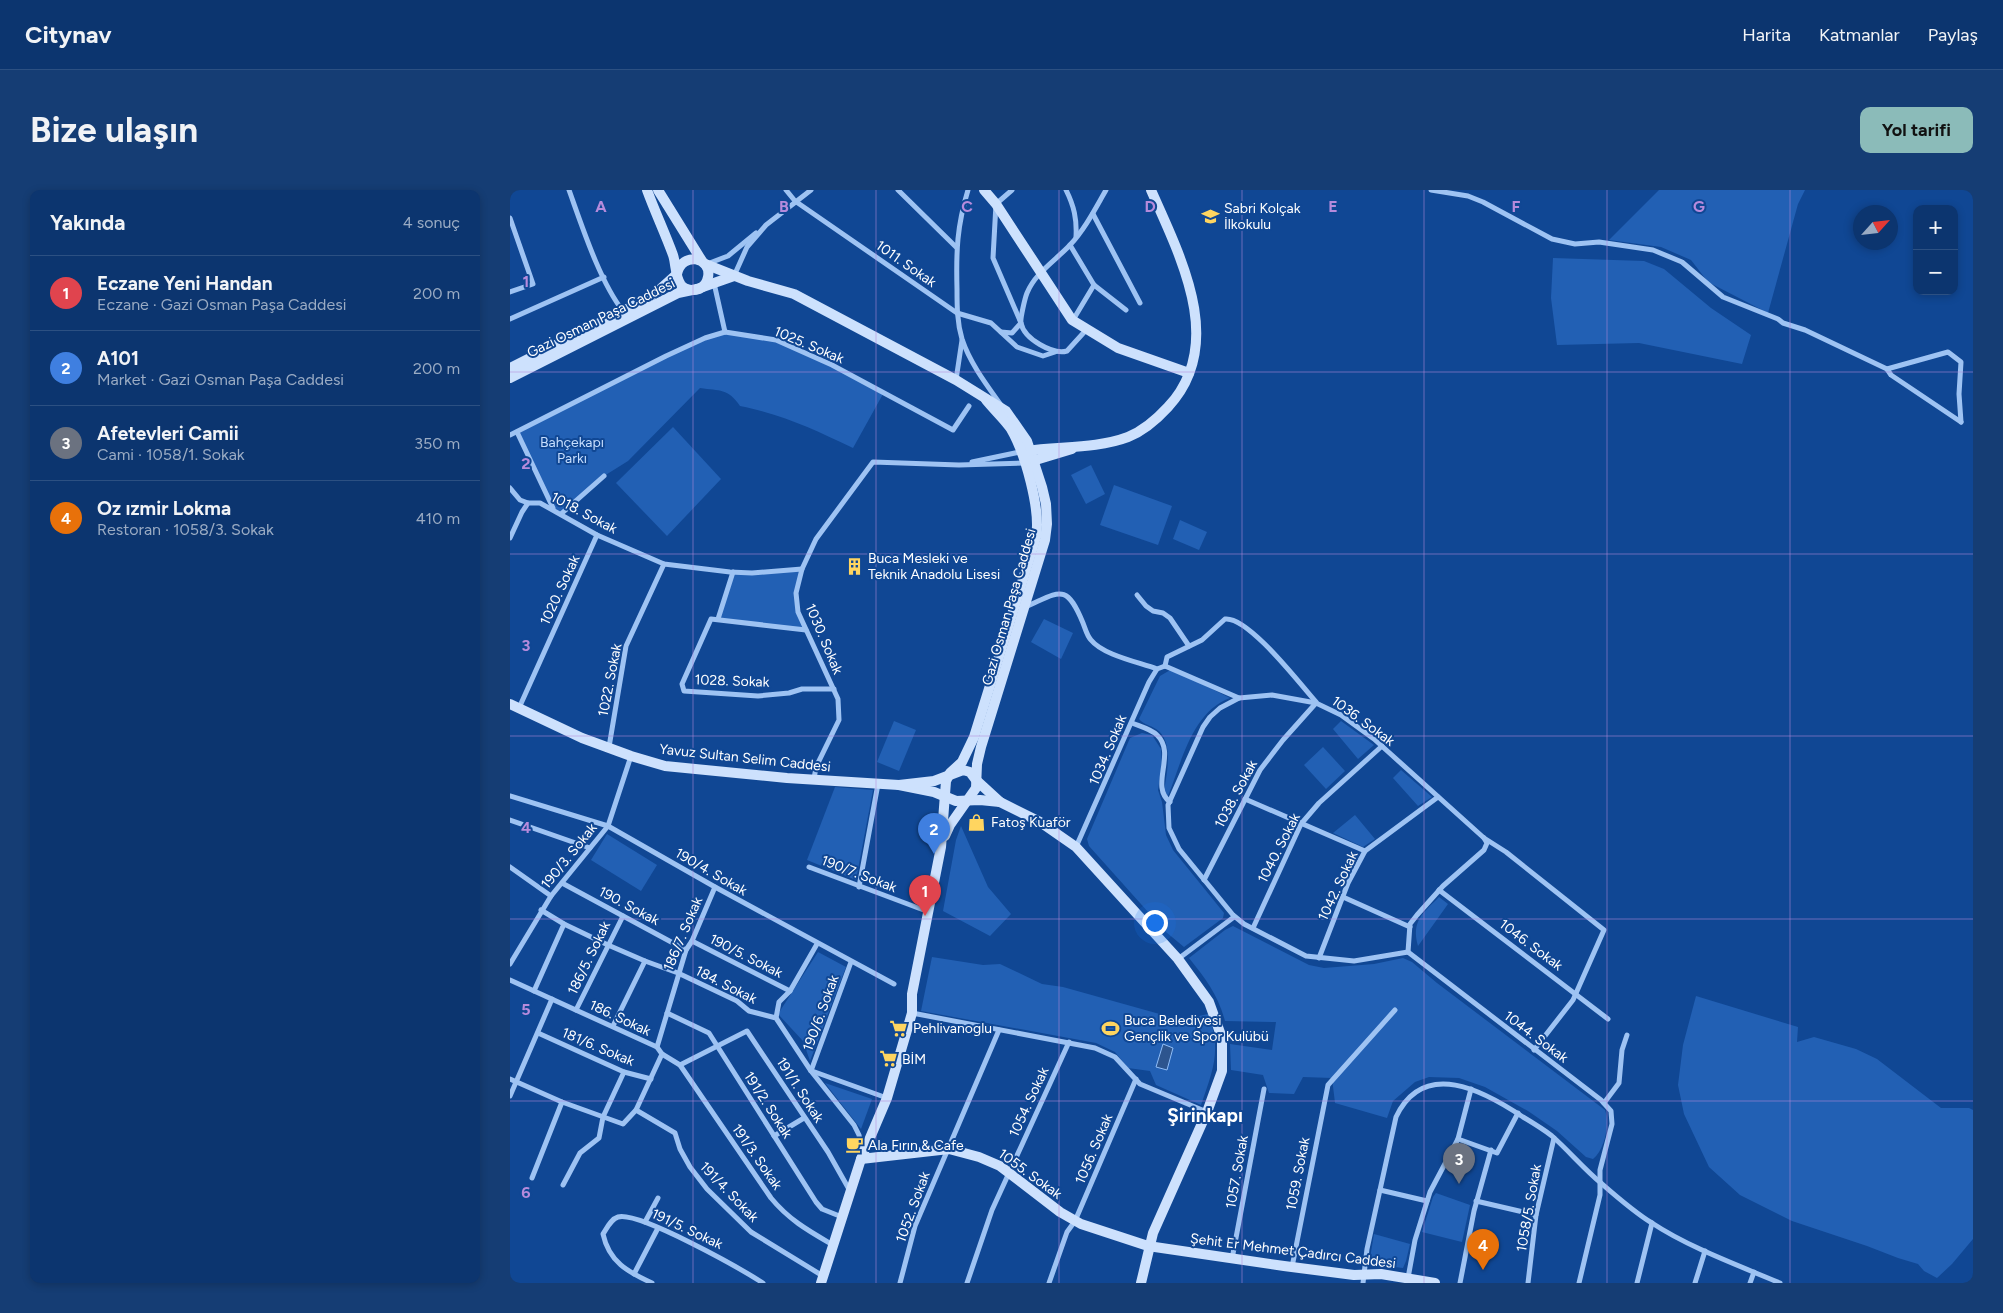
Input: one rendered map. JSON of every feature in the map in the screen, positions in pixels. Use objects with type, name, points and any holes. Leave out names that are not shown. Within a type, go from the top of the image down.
[{"type":"main road","points":[[647,190],[673,256],[678,279],[684,287],[697,289],[706,283],[708,274],[704,264],[658,190]]},
{"type":"main road","points":[[984,190],[996,204],[1072,320],[1118,348],[1189,373]]},
{"type":"main road","points":[[1029,462],[1078,447],[1116,440],[1139,431],[1156,419],[1172,403],[1189,373],[1196,338],[1194,300],[1186,274],[1151,190]]},
{"type":"main road","points":[[677,274],[681,264],[690,259],[704,264]]},
{"type":"main road","name":"Gazi Osman Paşa Caddesi","points":[[704,264],[734,276],[794,294],[956,380],[1006,411],[1024,434],[1025,451]]},
{"type":"main road","name":"Gazi Osman Paşa Caddesi","points":[[510,368],[623,311],[656,292],[677,274]]},
{"type":"main road","name":"Gazi Osman Paşa Caddesi","points":[[510,378],[658,302],[678,293],[697,289],[734,276]]},
{"type":"main road","name":"Gazi Osman Paşa Caddesi","points":[[976,780],[981,747],[1045,540],[1047,524],[1046,504],[1025,451],[986,400]]},
{"type":"main road","points":[[1025,451],[1063,446],[1078,447]]},
{"type":"main road","name":"Gazi Osman Paşa Caddesi","points":[[950,774],[962,762],[974,737],[1036,537],[1038,525],[1037,508],[1029,462]]},
{"type":"main road","name":"Yavuz Sultan Selim Caddesi","points":[[514,706],[582,738],[631,756],[674,767],[814,780],[899,785],[934,781],[950,774]]},
{"type":"main road","points":[[822,1280],[861,1159],[887,1098],[912,1013],[912,994],[941,847],[946,796],[945,788],[950,774],[967,770],[1000,802],[1040,822],[1076,847],[1178,959],[1209,1002],[1222,1038],[1222,1071],[1207,1112],[1152,1233],[1141,1283]]},
{"type":"main road","points":[[941,847],[950,825],[966,801],[973,795],[976,780]]},
{"type":"main road","name":"Yavuz Sultan Selim Caddesi","points":[[899,785],[946,796],[956,801],[980,800],[1000,802]]},
{"type":"main road","name":"1055. Sokak","points":[[861,1159],[949,1148],[984,1158],[1009,1172],[1060,1212],[1075,1221],[1148,1246]]},
{"type":"main road","name":"Şehit Er Mehmet Çadırcı Caddesi","points":[[1148,1246],[1364,1279],[1381,1274],[1428,1282]]},
{"type":"street","points":[[569,190],[582,229],[616,302],[623,311]]},
{"type":"street","name":"1011. Sokak","points":[[786,190],[795,201],[957,313],[991,323],[1017,348],[1043,356],[1055,352]]},
{"type":"street","points":[[704,264],[728,256],[811,190]]},
{"type":"street","points":[[898,190],[956,247]]},
{"type":"street","points":[[968,190],[960,216],[956,247],[957,313],[962,339],[975,367],[1006,411]]},
{"type":"street","points":[[1012,190],[996,204],[993,258],[1025,332],[1035,342],[1055,352],[1067,351],[1087,329]]},
{"type":"street","points":[[1066,190],[1073,204],[1077,220],[1076,239]]},
{"type":"street","points":[[1431,190],[1468,196],[1484,202],[1552,239],[1575,244],[1599,242],[1653,250],[1682,262],[1723,297],[1778,319],[1783,323],[1805,330],[1888,369],[1892,375],[1961,422],[1959,394],[1962,362],[1948,352],[1888,369]]},
{"type":"street","points":[[1001,332],[1012,333],[1021,323],[1027,293],[1041,272],[1076,239],[1093,214],[1105,191]]},
{"type":"street","points":[[1093,214],[1140,303]]},
{"type":"street","points":[[510,218],[533,284],[510,292]]},
{"type":"street","points":[[734,276],[747,247],[766,225]]},
{"type":"street","points":[[1070,245],[1094,285],[1126,310]]},
{"type":"street","points":[[510,319],[604,277]]},
{"type":"street","points":[[714,283],[725,332]]},
{"type":"street","points":[[1072,320],[1094,285]]},
{"type":"street","name":"1025. Sokak","points":[[510,434],[697,341],[725,332],[776,340],[832,365],[953,430],[969,406]]},
{"type":"street","points":[[956,380],[962,339]]},
{"type":"street","points":[[516,432],[553,509]]},
{"type":"street","points":[[959,465],[1025,451]]},
{"type":"street","name":"1030. Sokak","points":[[814,780],[816,767],[840,720],[840,705],[798,612],[796,593],[802,569],[816,540],[873,462],[959,465]]},
{"type":"street","points":[[959,465],[1029,462]]},
{"type":"street","points":[[561,514],[604,476]]},
{"type":"street","points":[[510,488],[520,500],[528,504]]},
{"type":"street","name":"1018. Sokak","points":[[510,538],[512,529],[528,504],[540,503],[597,535],[664,564],[733,572],[802,569]]},
{"type":"street","name":"1020. Sokak","points":[[514,706],[597,535]]},
{"type":"street","name":"1022. Sokak","points":[[609,747],[626,646],[664,564]]},
{"type":"street","points":[[733,572],[718,620],[806,630]]},
{"type":"street","points":[[1024,608],[1061,594],[1068,595],[1076,605],[1090,639],[1101,649],[1157,669],[1165,666],[1239,698]]},
{"type":"street","points":[[1137,595],[1153,611],[1163,613],[1170,618],[1189,646]]},
{"type":"street","name":"1028. Sokak","points":[[718,620],[711,619],[682,684],[684,691],[758,696],[789,693],[802,688],[834,689]]},
{"type":"street","points":[[1165,666],[1167,657],[1202,640],[1225,619],[1234,620],[1245,626],[1268,647],[1316,703]]},
{"type":"street","name":"1034. Sokak","points":[[1076,847],[1149,682],[1157,669]]},
{"type":"street","name":"1036. Sokak","points":[[1408,952],[1354,961],[1306,956],[1252,928],[1234,916],[1179,849],[1173,838],[1168,818],[1170,802],[1203,726],[1220,708],[1239,698],[1272,695],[1316,703],[1341,715],[1382,746],[1484,838],[1506,852],[1604,930],[1576,994],[1534,1050]]},
{"type":"street","name":"1038. Sokak","points":[[1204,880],[1260,770],[1283,740],[1316,703]]},
{"type":"street","points":[[1132,723],[1155,733],[1160,739],[1165,757],[1161,790],[1164,798],[1170,802]]},
{"type":"street","name":"1040. Sokak","points":[[1252,928],[1301,824],[1318,803],[1382,746]]},
{"type":"street","name":"190/3. Sokak","points":[[510,964],[541,910],[608,826],[631,756]]},
{"type":"street","points":[[860,887],[878,784]]},
{"type":"street","name":"190/4. Sokak","points":[[510,796],[608,826],[715,888],[894,984]]},
{"type":"street","name":"1042. Sokak","points":[[1319,958],[1343,897],[1365,852],[1438,797]]},
{"type":"street","points":[[1245,800],[1365,852]]},
{"type":"street","points":[[510,820],[590,848]]},
{"type":"street","points":[[1408,952],[1410,927],[1416,915],[1439,890],[1484,850],[1487,844],[1484,838]]},
{"type":"street","points":[[510,867],[551,896]]},
{"type":"street","name":"190/7. Sokak","points":[[808,867],[929,912]]},
{"type":"street","name":"190. Sokak","points":[[562,883],[686,950]]},
{"type":"street","name":"186/7. Sokak","points":[[656,1047],[686,950],[692,941],[715,888]]},
{"type":"street","name":"1046. Sokak","points":[[1439,890],[1608,1019]]},
{"type":"street","points":[[1343,897],[1410,927]]},
{"type":"street","name":"184. Sokak","points":[[541,910],[564,924],[608,945],[678,973],[737,1001],[748,1011],[776,1018]]},
{"type":"street","name":"186/5. Sokak","points":[[576,1010],[623,916]]},
{"type":"street","points":[[1178,959],[1234,916]]},
{"type":"street","points":[[534,990],[564,924]]},
{"type":"street","name":"190/5. Sokak","points":[[692,941],[790,991]]},
{"type":"street","name":"190/5. Sokak","points":[[776,1018],[779,1002],[790,991],[817,944]]},
{"type":"street","name":"1044. Sokak","points":[[1408,952],[1604,1103]]},
{"type":"street","points":[[613,1026],[645,961]]},
{"type":"street","name":"190/6. Sokak","points":[[811,1071],[851,962]]},
{"type":"street","name":"186. Sokak","points":[[510,980],[656,1047],[662,1054],[680,1065]]},
{"type":"street","points":[[510,1096],[552,999]]},
{"type":"street","name":"1059. Sokak","points":[[1292,1267],[1328,1085],[1394,1010]]},
{"type":"street","points":[[912,1013],[1095,1048],[1115,1057],[1140,1084],[1207,1112]]},
{"type":"street","name":"191/2. Sokak","points":[[666,1014],[709,1033],[816,1202],[822,1209],[842,1217]]},
{"type":"street","points":[[776,1018],[811,1071],[854,1125],[862,1145],[861,1159]]},
{"type":"street","name":"1052. Sokak","points":[[900,1283],[915,1226],[999,1030]]},
{"type":"street","name":"191/1. Sokak","points":[[717,1046],[748,1031],[851,1192]]},
{"type":"street","name":"181/6. Sokak","points":[[538,1033],[624,1072],[651,1079]]},
{"type":"street","points":[[1579,1283],[1600,1195],[1600,1170],[1612,1124],[1611,1111],[1604,1103],[1619,1083],[1622,1050],[1627,1035]]},
{"type":"street","name":"1054. Sokak","points":[[967,1283],[992,1210],[1069,1042]]},
{"type":"street","points":[[680,1065],[717,1046]]},
{"type":"street","points":[[510,1079],[562,1102],[622,1124],[636,1110],[662,1054]]},
{"type":"street","name":"191/3. Sokak","points":[[680,1065],[771,1198],[784,1214],[833,1245]]},
{"type":"street","points":[[811,1071],[887,1098]]},
{"type":"street","points":[[563,1185],[580,1153],[599,1138],[603,1117],[624,1072]]},
{"type":"street","name":"1056. Sokak","points":[[1049,1283],[1067,1232],[1075,1221],[1136,1080]]},
{"type":"street","points":[[1364,1279],[1367,1250],[1396,1117],[1405,1104],[1422,1089],[1438,1084],[1453,1084],[1492,1098],[1554,1138],[1600,1183],[1652,1223],[1705,1250],[1780,1283]]},
{"type":"street","name":"1057. Sokak","points":[[1232,1259],[1264,1089]]},
{"type":"street","points":[[1408,1278],[1414,1240],[1430,1192],[1458,1140],[1471,1089]]},
{"type":"street","points":[[532,1178],[562,1102]]},
{"type":"street","name":"191/4. Sokak","points":[[636,1110],[674,1134],[690,1167],[707,1189],[751,1232],[822,1280]]},
{"type":"street","points":[[1458,1140],[1497,1152],[1518,1113]]},
{"type":"street","points":[[774,1136],[804,1118]]},
{"type":"street","name":"1058/5. Sokak","points":[[1528,1283],[1536,1215],[1554,1138]]},
{"type":"street","points":[[1460,1283],[1476,1201],[1491,1150]]},
{"type":"street","points":[[1380,1190],[1427,1201]]},
{"type":"street","points":[[645,1222],[658,1198]]},
{"type":"street","points":[[1476,1201],[1536,1215]]},
{"type":"street","name":"191/5. Sokak","points":[[634,1274],[614,1260],[606,1246],[603,1234],[609,1224],[618,1217],[631,1217],[645,1222],[731,1262],[763,1283]]},
{"type":"street","points":[[1637,1283],[1652,1223]]},
{"type":"street","points":[[652,1283],[634,1274],[658,1228]]},
{"type":"street","points":[[1695,1283],[1705,1250]]},
{"type":"street","points":[[1750,1283],[1754,1272]]},
{"type":"green space","points":[[1659,190],[1805,190],[1798,204],[1768,313],[1708,282],[1691,260],[1661,247],[1609,240]]},
{"type":"green space","points":[[1553,258],[1644,261],[1664,269],[1711,308],[1751,335],[1742,364],[1639,343],[1557,345],[1551,298]]},
{"type":"green space","name":"Bahçekapı Parkı","points":[[725,332],[776,340],[800,350],[883,394],[853,448],[785,418],[740,406],[732,396],[723,391],[700,388],[628,461],[604,476],[561,514],[553,509],[517,432],[666,356]]},
{"type":"green space","points":[[673,427],[721,479],[667,536],[616,483]]},
{"type":"green space","points":[[1091,465],[1105,494],[1086,504],[1071,475]]},
{"type":"green space","points":[[1114,485],[1172,506],[1158,545],[1100,525]]},
{"type":"green space","points":[[1180,520],[1207,532],[1199,550],[1173,539]]},
{"type":"green space","points":[[802,569],[797,601],[806,630],[718,619],[733,572]]},
{"type":"green space","points":[[1044,619],[1073,633],[1061,659],[1031,642]]},
{"type":"green space","points":[[1172,669],[1230,698],[1206,714],[1197,726],[1184,753],[1168,796],[1164,791],[1168,757],[1165,741],[1162,734],[1139,719],[1160,676]]},
{"type":"green space","points":[[894,721],[916,730],[899,771],[877,762]]},
{"type":"green space","points":[[1341,721],[1374,745],[1358,759],[1333,729]]},
{"type":"green space","points":[[1142,733],[1152,735],[1161,749],[1162,764],[1158,790],[1162,802],[1166,835],[1173,850],[1224,913],[1223,918],[1184,947],[1166,932],[1089,846],[1087,839],[1130,738]]},
{"type":"green space","points":[[1323,747],[1345,771],[1326,789],[1304,765]]},
{"type":"green space","points":[[1401,770],[1432,797],[1418,806],[1393,778]]},
{"type":"green space","points":[[835,787],[873,790],[856,880],[807,860]]},
{"type":"green space","points":[[1355,815],[1375,839],[1363,847],[1333,833]]},
{"type":"green space","points":[[961,826],[988,887],[1011,914],[990,936],[943,911],[956,840]]},
{"type":"green space","points":[[607,834],[657,865],[641,891],[591,860]]},
{"type":"green space","points":[[1439,897],[1448,904],[1418,946],[1416,937],[1417,924],[1423,913]]},
{"type":"green space","points":[[1233,926],[1309,965],[1324,968],[1374,964],[1403,958],[1412,962],[1605,1110],[1607,1129],[1601,1149],[1593,1159],[1586,1157],[1557,1131],[1528,1111],[1485,1087],[1459,1078],[1429,1077],[1415,1082],[1393,1101],[1387,1118],[1335,1103],[1332,1078],[1303,1077],[1294,1094],[1269,1093],[1263,1075],[1231,1070],[1230,1044],[1272,1050],[1276,1022],[1225,1021],[1219,1003],[1211,988],[1189,958]]},
{"type":"green space","points":[[818,952],[846,967],[810,1061],[803,1041],[778,1014]]},
{"type":"green space","name":"Buca Belediyesi Gençlik ve Spor Kulübü","points":[[932,957],[983,965],[1000,964],[1042,984],[1063,987],[1181,1020],[1208,1014],[1215,1049],[1212,1070],[1201,1105],[1156,1085],[1150,1071],[1128,1068],[1115,1052],[1096,1043],[921,1011]]},
{"type":"green space","points":[[1696,996],[1798,1027],[1797,1042],[1814,1037],[1856,1049],[1877,1059],[1941,1108],[1969,1108],[1973,1110],[1973,1239],[1952,1264],[1937,1278],[1924,1271],[1918,1264],[1792,1221],[1740,1195],[1709,1167],[1684,1114],[1678,1085],[1683,1045]]},
{"type":"green space","points":[[825,1083],[872,1099],[861,1129]]},
{"type":"green space","points":[[1436,1193],[1470,1205],[1462,1242],[1422,1232]]},
{"type":"green space","points":[[1374,1234],[1410,1244],[1403,1268],[1369,1264]]},
{"type":"shaded area","points":[[1163,1044],[1173,1048],[1167,1070],[1156,1067]]},
{"type":"place","name":"Sabri Kolçak İlkokulu","points":[[1210,216]]},
{"type":"place","name":"Buca Mesleki ve Teknik Anadolu Lisesi","points":[[854,566]]},
{"type":"place","name":"Fatoş Kuaför","points":[[977,822]]},
{"type":"place","name":"A101","points":[[934,854]]},
{"type":"place","name":"Eczane Yeni Handan","points":[[925,916]]},
{"type":"place","name":"Pehlivanoglu","points":[[899,1028]]},
{"type":"place","name":"Buca Belediyesi Gençlik ve Spor Kulübü","points":[[1110,1028]]},
{"type":"place","name":"BİM","points":[[888,1059]]},
{"type":"place","name":"Ala Fırın & Cafe","points":[[854,1145]]},
{"type":"place","name":"Afetevleri Camii","points":[[1459,1184]]},
{"type":"place","name":"Oz ızmir Lokma","points":[[1483,1270]]},
{"type":"district","name":"Şirinkapı","points":[[1205,1115]]}]
